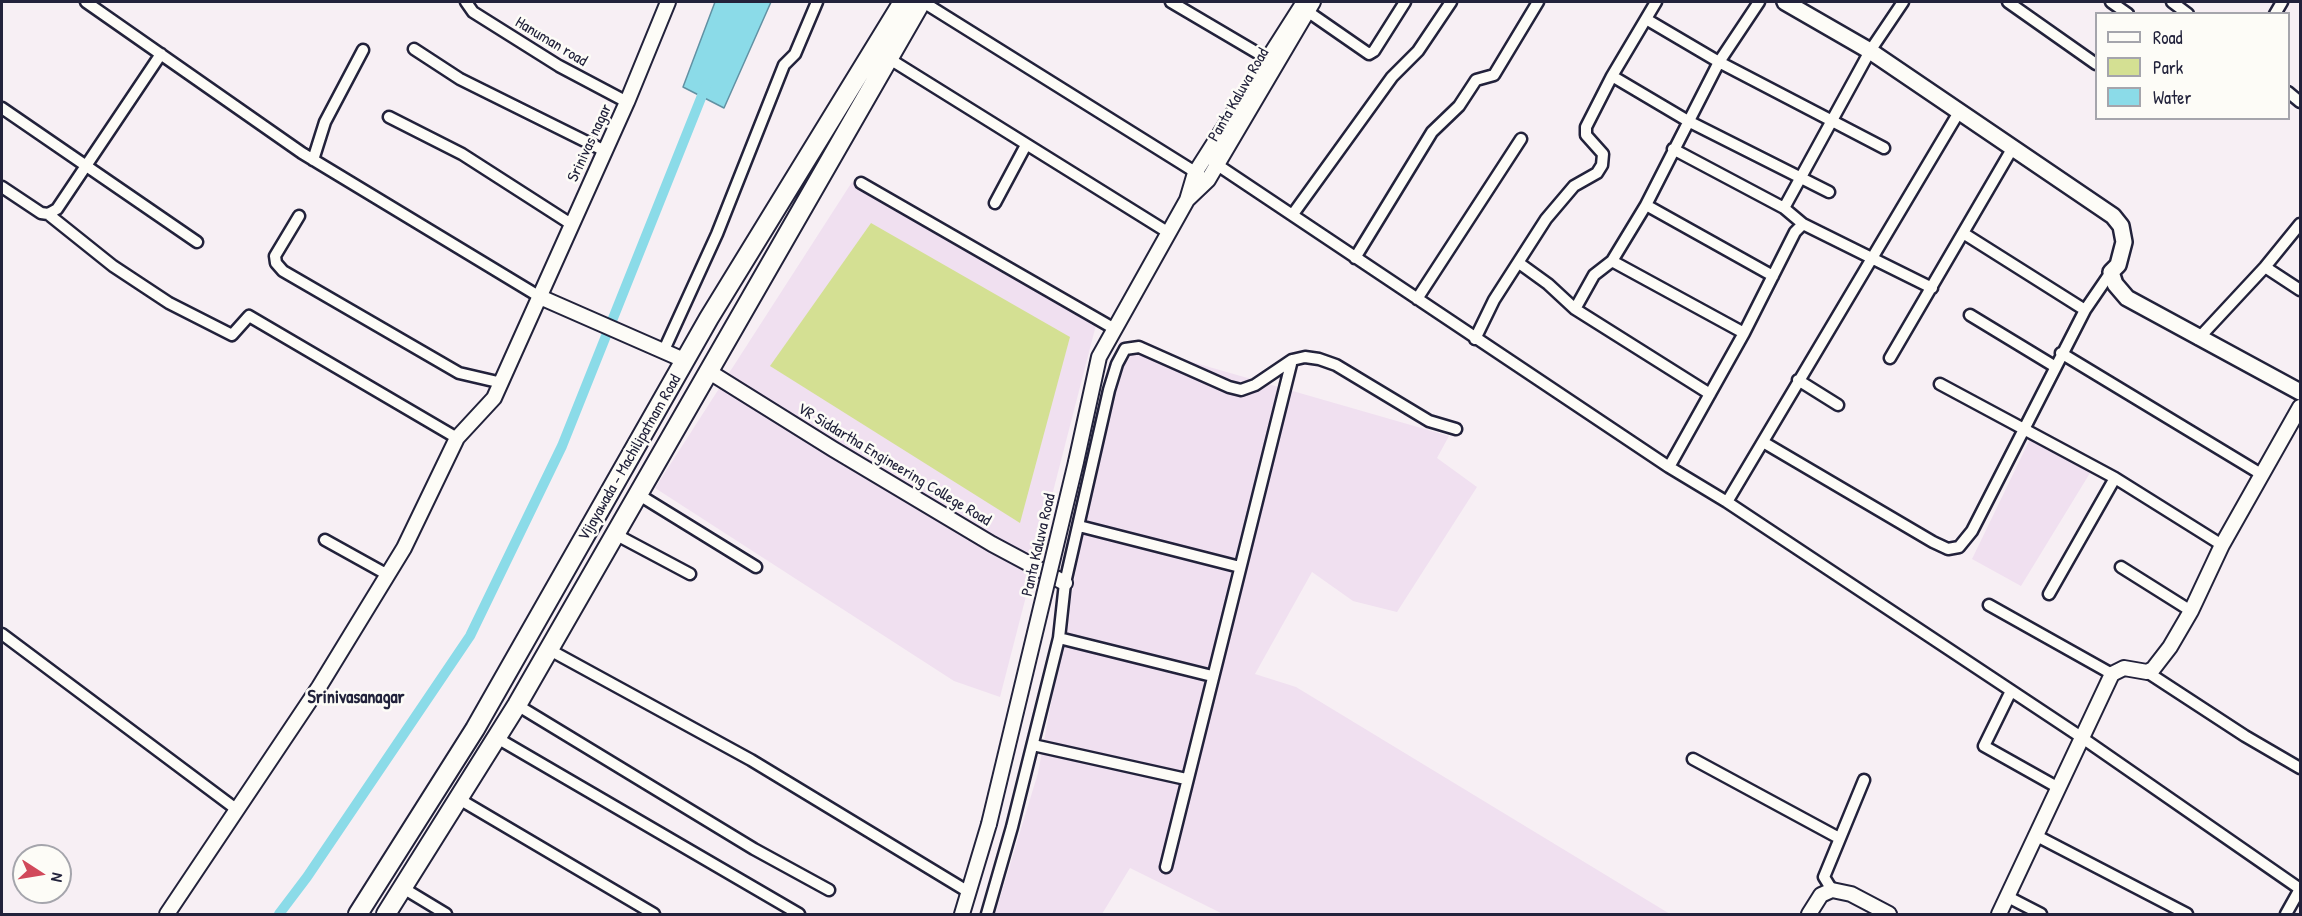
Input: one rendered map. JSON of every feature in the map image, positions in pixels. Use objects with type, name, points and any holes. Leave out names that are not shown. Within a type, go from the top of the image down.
[{"type":"highway","name":"Vijayawada - Machilipatnam Road","points":[[358,915],[475,729],[686,361],[903,2]]},
{"type":"highway","name":"Vijayawada - Machilipatnam Road","points":[[386,915],[517,705],[636,493],[922,2]]},
{"type":"main road","points":[[1785,2],[1870,51],[2113,216],[2121,226],[2124,242],[2118,265],[2111,272],[2115,284],[2127,298],[2198,339],[2301,392]]},
{"type":"street","points":[[86,2],[313,160],[540,297],[686,361]]},
{"type":"street","name":"Hanuman road","points":[[466,2],[473,12],[559,66],[627,102]]},
{"type":"street","name":"Srinivas nagar","points":[[167,915],[319,687],[388,575],[404,548],[458,438],[491,404],[603,150],[627,102],[668,2]]},
{"type":"street","points":[[664,350],[717,234],[784,65],[795,54],[817,2]]},
{"type":"street","points":[[922,2],[1208,180]]},
{"type":"street","points":[[1171,2],[1266,58]]},
{"type":"street","points":[[1308,5],[1369,54],[1374,51],[1405,2]]},
{"type":"street","points":[[1293,214],[1392,77],[1418,51],[1450,2]]},
{"type":"street","points":[[1355,258],[1432,132],[1459,106],[1476,80],[1494,75],[1538,2]]},
{"type":"street","points":[[1475,339],[1494,300],[1560,203],[1574,186],[1597,173],[1602,165],[1603,154],[1586,135],[1587,127],[1612,76],[1656,2]]},
{"type":"street","points":[[1575,309],[1594,275],[1612,261],[1646,205],[1719,62],[1759,2]]},
{"type":"street","points":[[1784,208],[1800,176],[1834,121],[1870,51],[1903,2]]},
{"type":"street","points":[[2008,2],[2095,63]]},
{"type":"street","points":[[2111,2],[2124,12]]},
{"type":"street","points":[[2172,2],[2185,12]]},
{"type":"street","name":"Panta Kaluva Road","points":[[1188,200],[1195,173],[1205,156],[1266,58],[1308,5]]},
{"type":"street","name":"Panta Kaluva Road","points":[[962,915],[967,891],[989,824],[1099,357],[1113,328],[1188,200],[1208,180],[1308,5]]},
{"type":"street","points":[[1646,19],[1719,62],[1884,148]]},
{"type":"street","points":[[414,49],[460,79],[603,150]]},
{"type":"street","points":[[313,160],[325,122],[363,50]]},
{"type":"street","points":[[48,214],[57,209],[161,54]]},
{"type":"street","points":[[888,58],[1169,233]]},
{"type":"street","points":[[1612,76],[1688,121],[1829,192]]},
{"type":"street","points":[[2,108],[197,242]]},
{"type":"street","points":[[1727,502],[1959,112]]},
{"type":"street","points":[[389,117],[462,154],[571,224]]},
{"type":"street","points":[[1417,299],[1521,139]]},
{"type":"street","points":[[995,203],[1026,145]]},
{"type":"street","points":[[1673,149],[1784,208],[1803,224],[1932,288]]},
{"type":"street","points":[[1890,358],[2012,149]]},
{"type":"street","points":[[1205,156],[1475,339],[1669,467],[1727,502],[2081,737],[2300,889],[2286,915]]},
{"type":"street","points":[[861,183],[1113,328]]},
{"type":"street","points":[[2,187],[31,208],[48,214],[113,266],[169,303],[232,335],[249,316],[458,438]]},
{"type":"street","points":[[1646,205],[1773,276]]},
{"type":"street","points":[[299,216],[275,256],[276,263],[283,271],[459,373],[502,383]]},
{"type":"street","points":[[1669,467],[1744,333],[1795,232],[1803,224]]},
{"type":"street","points":[[2198,339],[2265,267],[2301,224]]},
{"type":"street","points":[[1964,233],[2085,310]]},
{"type":"street","points":[[1612,261],[1744,333]]},
{"type":"street","points":[[1519,263],[1548,284],[1575,309],[1710,394]]},
{"type":"street","points":[[2265,267],[2301,290]]},
{"type":"street","points":[[1763,442],[1948,549],[1959,547],[1972,531],[2061,353],[2085,310],[2111,272]]},
{"type":"street","points":[[1970,315],[2054,366]]},
{"type":"street","points":[[987,915],[1059,638],[1065,583],[1109,390],[1117,364],[1125,349],[1139,347],[1229,387],[1241,390],[1255,385],[1292,360],[1305,357],[1336,365],[1430,422],[1456,429]]},
{"type":"street","points":[[2061,353],[2261,474]]},
{"type":"street","points":[[1166,867],[1186,779],[1292,360]]},
{"type":"street","name":"VR Siddartha Engineering College Road","points":[[708,371],[992,544],[1065,583]]},
{"type":"street","points":[[1798,380],[1838,405]]},
{"type":"street","points":[[1940,384],[2115,478],[2222,545]]},
{"type":"street","points":[[2146,672],[2152,669],[2170,647],[2191,611],[2222,545],[2301,407]]},
{"type":"street","points":[[2049,594],[2115,478]]},
{"type":"street","points":[[636,493],[756,567]]},
{"type":"street","points":[[1079,526],[1240,567]]},
{"type":"street","points":[[613,533],[690,574]]},
{"type":"street","points":[[325,540],[388,575]]},
{"type":"street","points":[[2121,567],[2191,611]]},
{"type":"street","points":[[1989,605],[2112,674]]},
{"type":"street","points":[[2,634],[236,809]]},
{"type":"street","points":[[1059,638],[1212,676]]},
{"type":"street","points":[[548,649],[751,760],[967,891]]},
{"type":"street","points":[[1999,915],[2057,787],[2112,674],[2124,668],[2146,672],[2245,736],[2301,768]]},
{"type":"street","points":[[2011,691],[1984,746],[2057,787]]},
{"type":"street","points":[[517,705],[754,849],[829,890]]},
{"type":"street","points":[[497,738],[800,915]]},
{"type":"street","points":[[1033,745],[1186,779]]},
{"type":"street","points":[[1693,759],[1839,838]]},
{"type":"street","points":[[1832,890],[1824,877],[1864,780]]},
{"type":"street","points":[[459,798],[654,915]]},
{"type":"street","points":[[2035,836],[2187,915]]},
{"type":"street","points":[[402,888],[446,915]]},
{"type":"street","points":[[1809,915],[1821,895],[1832,890],[1851,894],[1889,915]]},
{"type":"street","points":[[2008,897],[2041,915]]},
{"type":"shaded area","points":[[852,182],[1096,325],[1000,697],[954,681],[655,488]]},
{"type":"shaded area","points":[[1119,341],[1449,436],[1437,458],[1477,487],[1397,612],[1353,601],[1312,572],[1255,674],[1296,687],[1670,914],[1223,914],[1130,868],[1102,914],[995,914],[1038,773]]},
{"type":"shaded area","points":[[2030,439],[2090,473],[2021,586],[1972,559]]},
{"type":"green space","points":[[871,223],[1070,337],[1020,523],[770,366]]},
{"type":"water","points":[[715,2],[771,2],[724,108],[683,87]]},
{"type":"waterway","points":[[279,914],[307,877],[470,636],[562,446],[707,83]]},
{"type":"district","name":"Srinivasanagar","points":[[356,698]]}]
